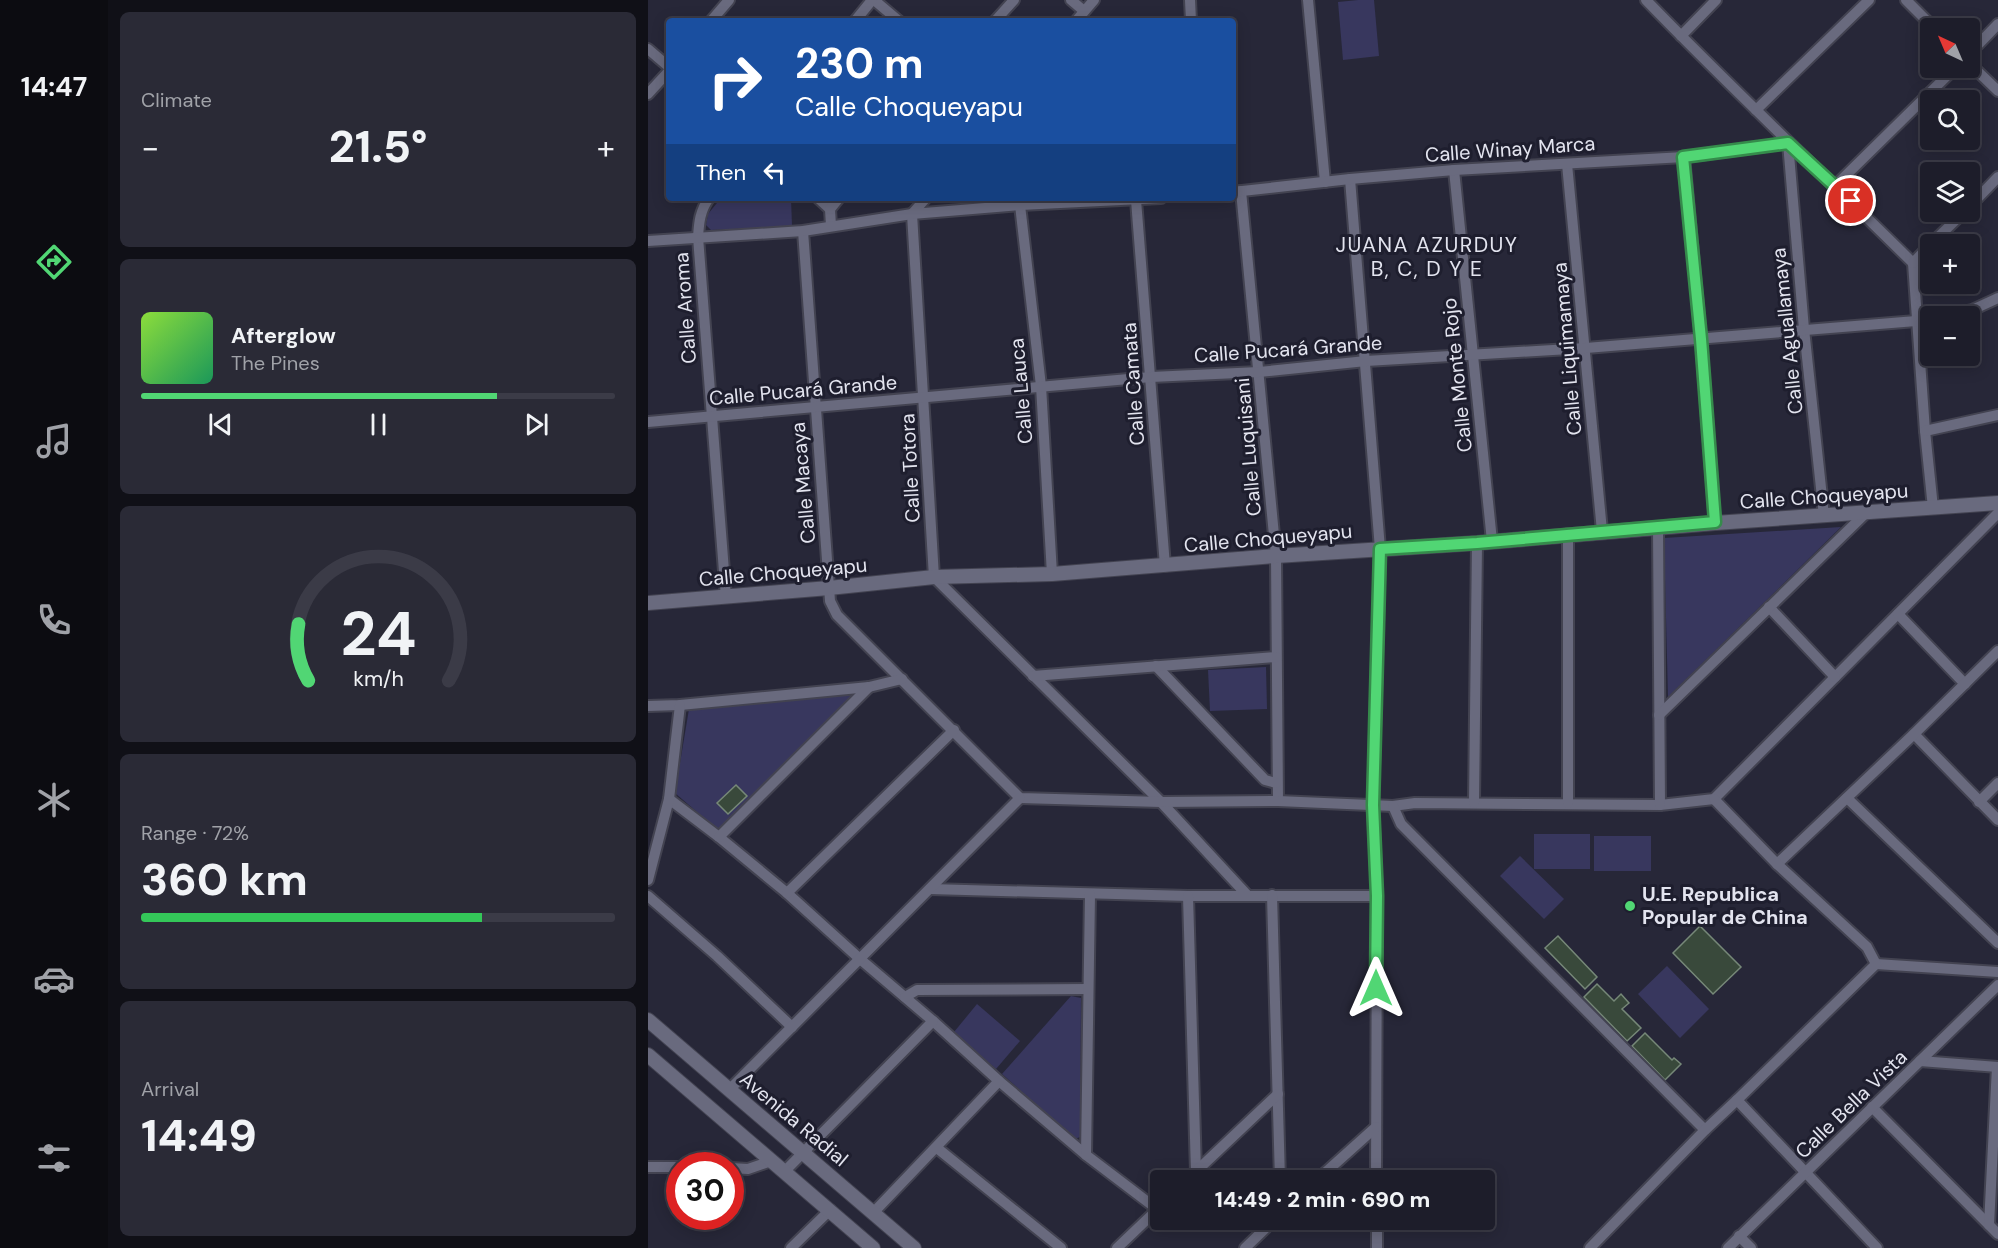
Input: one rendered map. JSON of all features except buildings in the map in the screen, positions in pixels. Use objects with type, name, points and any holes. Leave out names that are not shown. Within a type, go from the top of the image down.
[{"type":"street","points":[[714,18],[729,0]]},
{"type":"street","points":[[858,18],[873,0],[895,18]]},
{"type":"street","points":[[998,18],[1014,0]]},
{"type":"street","points":[[1071,0],[1084,11]]},
{"type":"street","points":[[1078,18],[1094,0]]},
{"type":"street","points":[[1190,0],[1191,18]]},
{"type":"street","points":[[1308,0],[1324,182]]},
{"type":"street","points":[[1646,0],[1788,143],[1913,263],[1933,508]]},
{"type":"street","points":[[1681,36],[1716,0]]},
{"type":"street","points":[[1756,110],[1869,0]]},
{"type":"street","points":[[1906,0],[1924,18]]},
{"type":"street","points":[[1980,43],[1998,24]]},
{"type":"street","points":[[648,49],[666,66]]},
{"type":"street","points":[[648,94],[666,73]]},
{"type":"street","points":[[1980,74],[1998,91]]},
{"type":"street","points":[[1835,186],[1945,78]]},
{"type":"street","name":"Calle Winay Marca","points":[[1237,192],[1454,170],[1683,157],[1788,143]]},
{"type":"street","name":"Calle Aguallamaya","points":[[1788,143],[1804,329],[1824,516]]},
{"type":"street","points":[[1683,157],[1701,339],[1715,522]]},
{"type":"street","name":"Calle Liquimamaya","points":[[1567,164],[1602,531]]},
{"type":"street","name":"Calle Monte Rojo","points":[[1454,170],[1492,541]]},
{"type":"street","points":[[1980,196],[1998,177]]},
{"type":"street","points":[[1350,179],[1380,549],[1373,805],[1377,896],[1377,1170]]},
{"type":"street","name":"Calle Luquisani","points":[[1237,192],[1259,372],[1276,556],[1276,783],[1278,801]]},
{"type":"street","name":"Calle Aroma","points":[[707,201],[699,218],[698,237],[726,597]]},
{"type":"street","points":[[822,201],[830,208]]},
{"type":"street","points":[[831,226],[830,208],[836,201]]},
{"type":"street","points":[[912,214],[923,201]]},
{"type":"street","points":[[648,241],[803,231],[912,214],[1021,201]]},
{"type":"street","name":"Calle Lauca","points":[[1021,201],[1041,386],[1052,574]]},
{"type":"street","name":"Calle Camata","points":[[1136,201],[1165,566]]},
{"type":"street","name":"Calle Totora","points":[[912,214],[934,577]]},
{"type":"street","points":[[1942,234],[1954,222]]},
{"type":"street","name":"Calle Macaya","points":[[803,231],[830,601],[837,615],[1020,798]]},
{"type":"street","points":[[1913,263],[1920,256]]},
{"type":"street","points":[[1980,306],[1998,298]]},
{"type":"street","name":"Calle Pucará Grande","points":[[648,422],[1151,377],[1259,372],[1366,361],[1586,348],[1920,320]]},
{"type":"street","points":[[1925,431],[1998,416]]},
{"type":"street","name":"Calle Choqueyapu","points":[[648,603],[934,577],[1052,574],[1477,543],[1715,522],[1998,503]]},
{"type":"street","points":[[1659,715],[1868,511]]},
{"type":"street","points":[[729,1090],[1020,798],[1161,802],[1278,801],[1393,806],[1415,803],[1660,805],[1714,799],[1998,513]]},
{"type":"street","points":[[1658,528],[1660,805]]},
{"type":"street","points":[[1568,534],[1568,803]]},
{"type":"street","points":[[1474,803],[1477,543]]},
{"type":"street","points":[[934,577],[1161,802],[1248,896]]},
{"type":"street","points":[[1769,607],[1835,677]]},
{"type":"street","points":[[1898,614],[1965,684]]},
{"type":"street","points":[[1777,864],[1914,735],[1998,651]]},
{"type":"street","points":[[1033,676],[1276,657]]},
{"type":"street","points":[[1156,666],[1265,780],[1276,783]]},
{"type":"street","points":[[648,706],[869,687],[902,679]]},
{"type":"street","points":[[719,837],[869,687]]},
{"type":"street","points":[[648,879],[669,799],[680,705]]},
{"type":"street","points":[[787,893],[954,730]]},
{"type":"street","points":[[1914,735],[1998,820]]},
{"type":"street","points":[[1980,802],[1998,783]]},
{"type":"street","points":[[1847,798],[1998,943]]},
{"type":"street","points":[[669,799],[787,893],[1086,1155],[1150,1201]]},
{"type":"street","points":[[1714,799],[1777,864],[1867,947],[1876,964]]},
{"type":"street","points":[[1393,806],[1401,824],[1705,1130]]},
{"type":"street","points":[[930,889],[1188,896],[1377,896]]},
{"type":"street","points":[[1086,1155],[1090,894]]},
{"type":"street","points":[[1272,895],[1280,1170]]},
{"type":"street","points":[[648,896],[717,956],[792,1027]]},
{"type":"street","points":[[1188,896],[1196,1170]]},
{"type":"street","points":[[1590,1248],[1705,1130],[1876,964],[1998,972]]},
{"type":"street","name":"Calle Bella Vista","points":[[1728,1248],[1998,985]]},
{"type":"street","points":[[905,997],[917,990],[1088,989]]},
{"type":"street","name":"Avenida Radial","points":[[648,1020],[914,1248]]},
{"type":"street","points":[[784,1172],[802,1151],[933,1022]]},
{"type":"street","points":[[648,1055],[873,1248]]},
{"type":"street","points":[[1920,1061],[1998,1067],[1989,1225]]},
{"type":"street","points":[[873,1213],[999,1081]]},
{"type":"street","points":[[1198,1170],[1278,1094]]},
{"type":"street","points":[[1737,1100],[1877,1248]]},
{"type":"street","points":[[1872,1107],[1998,1234]]},
{"type":"street","points":[[1328,1170],[1376,1127]]},
{"type":"street","points":[[937,1148],[1061,1248]]},
{"type":"street","points":[[744,1169],[771,1161]]},
{"type":"street","points":[[648,1167],[666,1167]]},
{"type":"street","points":[[791,1248],[830,1210]]},
{"type":"street","points":[[1117,1248],[1150,1217]]},
{"type":"street","points":[[1245,1248],[1264,1230]]},
{"type":"street","points":[[1377,1230],[1377,1248]]},
{"type":"street","points":[[1739,1236],[1750,1248]]},
{"type":"shaded area","points":[[1374,0],[1379,56],[1343,60],[1338,2]]},
{"type":"shaded area","points":[[719,201],[791,201],[792,226],[711,230],[706,225],[708,214]]},
{"type":"shaded area","points":[[1841,527],[1668,697],[1664,538]]},
{"type":"shaded area","points":[[1266,667],[1267,709],[1210,711],[1208,670]]},
{"type":"shaded area","points":[[852,695],[719,831],[675,793],[689,709]]},
{"type":"shaded area","points":[[1534,834],[1590,834],[1590,869],[1534,869]]},
{"type":"shaded area","points":[[1594,836],[1651,836],[1651,871],[1594,871]]},
{"type":"shaded area","points":[[1520,856],[1564,899],[1544,919],[1500,876]]},
{"type":"shaded area","points":[[1667,966],[1709,1009],[1680,1038],[1638,994]]},
{"type":"shaded area","points":[[1071,996],[1081,998],[1080,1137],[1075,1139],[1002,1074]]},
{"type":"shaded area","points":[[977,1004],[1020,1041],[996,1069],[954,1032]]},
{"type":"place","name":"U.E. Republica Popular de China","points":[[1630,906]]},
{"type":"district","name":"JUANA AZURDUY B, C, D Y E","points":[[1427,257]]},
{"type":"route","points":[[1376,988],[1377,896],[1373,805],[1380,549],[1477,543],[1715,522],[1701,339],[1683,157],[1788,143],[1851,201]]}]
